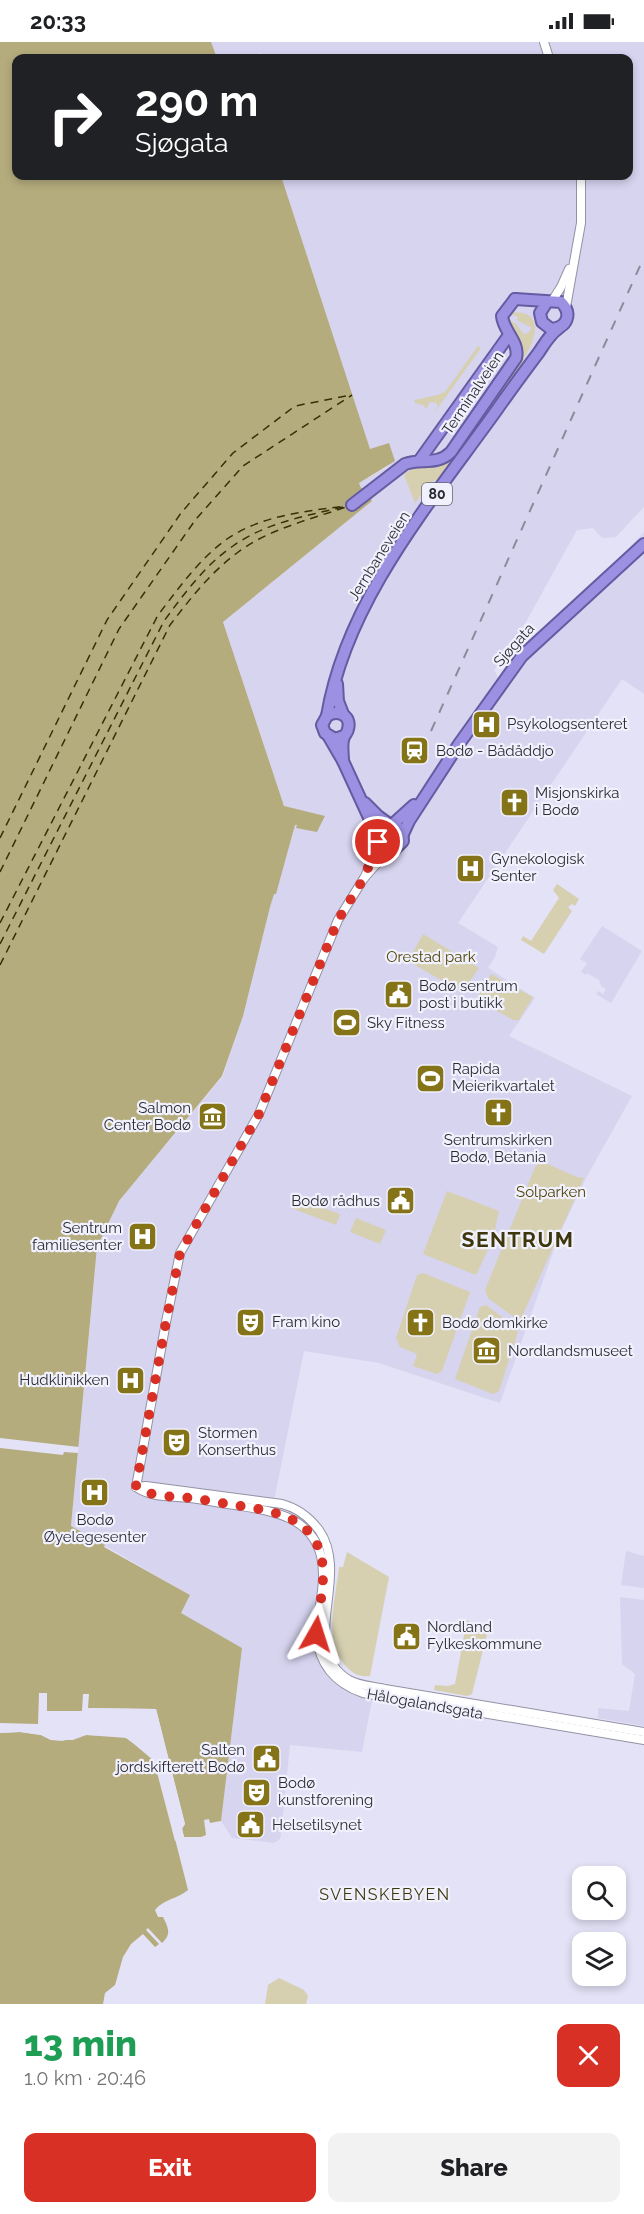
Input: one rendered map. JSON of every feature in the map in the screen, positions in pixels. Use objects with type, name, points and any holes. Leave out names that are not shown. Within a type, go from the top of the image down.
[{"type":"highway","points":[[515,299],[558,301],[566,307]]},
{"type":"highway","points":[[515,299],[551,328],[559,328]]},
{"type":"highway","name":"Terminalveien","points":[[352,505],[405,465],[419,461],[436,461],[451,452],[518,353],[502,316],[515,299]]},
{"type":"highway","name":"Jernbaneveien","points":[[525,369],[538,342],[541,309],[549,302]]},
{"type":"highway","name":"Jernbaneveien","points":[[378,839],[343,762],[322,727],[344,651],[356,623],[388,565],[525,369],[548,338],[567,321],[566,307]]},
{"type":"highway","name":"80","points":[[419,461],[509,334]]},
{"type":"highway","name":"Sjøgata","points":[[389,850],[401,845],[403,834],[431,787],[501,683],[522,656],[644,544]]},
{"type":"highway","name":"Jernbaneveien","points":[[336,677],[338,701],[349,725],[344,736],[343,762]]},
{"type":"highway","points":[[327,716],[334,712],[343,714]]},
{"type":"highway","points":[[329,737],[344,736]]},
{"type":"highway","name":"Sjøgata","points":[[378,839],[381,828],[391,824],[431,787]]},
{"type":"highway","name":"Jernbaneveien","points":[[360,798],[374,813],[391,824]]},
{"type":"highway","name":"80","points":[[391,824],[401,829],[403,834]]},
{"type":"highway","name":"80","points":[[378,839],[384,848],[389,850]]},
{"type":"street","name":"Jernbaneveien","points":[[566,307],[581,223],[580,180]]},
{"type":"street","name":"Jernbaneveien","points":[[549,302],[564,280],[574,254]]},
{"type":"street","name":"Sjøgata","points":[[364,878],[378,839]]},
{"type":"street","name":"Sjøgata","points":[[136,1486],[180,1253],[259,1114],[338,920],[364,878],[389,850]]},
{"type":"street","name":"Hålogalandsgata","points":[[136,1486],[282,1504],[298,1510],[311,1520],[327,1543],[330,1553],[330,1579],[324,1631],[327,1652],[335,1667],[352,1681],[644,1732]]},
{"type":"street","name":"Hålogalandsgata","points":[[136,1486],[145,1493],[204,1500],[281,1514],[294,1519],[305,1528],[321,1554],[316,1634],[319,1653],[331,1674],[348,1688],[363,1694],[644,1740]]},
{"type":"shaded area","points":[[0,42],[211,42],[216,54],[12,54],[12,180],[282,180],[370,449],[389,443],[395,461],[359,483],[361,488],[366,489],[372,501],[223,622],[284,806],[325,816],[317,832],[296,828],[297,825],[295,825],[276,894],[274,894],[270,907],[243,1016],[222,1076],[119,1201],[97,1247],[71,1526],[190,1595],[181,1613],[242,1648],[221,1821],[210,1823],[209,1819],[204,1820],[206,1835],[184,1837],[182,1828],[185,1824],[156,1709],[88,1708],[89,1694],[83,1694],[82,1711],[47,1711],[47,1693],[39,1693],[38,1724],[0,1723]]},
{"type":"shaded area","points":[[211,42],[644,42],[644,507],[616,537],[602,538],[593,528],[577,530],[527,620],[494,670],[501,683],[517,671],[550,632],[644,532],[644,694],[622,679],[458,923],[498,947],[488,968],[535,998],[509,1036],[632,1096],[586,1178],[559,1235],[500,1403],[379,1363],[304,1351],[272,1511],[301,1524],[321,1554],[325,1667],[373,1695],[362,1752],[290,1745],[281,1835],[280,1839],[274,1843],[232,1838],[221,1821],[242,1648],[180,1613],[190,1595],[71,1526],[97,1247],[119,1201],[223,1076],[295,824],[298,827],[318,830],[325,817],[284,806],[223,622],[372,501],[359,483],[389,466],[370,450],[282,180],[633,180],[633,54],[216,54]]},
{"type":"shaded area","points":[[602,926],[642,951],[611,1003],[596,994],[598,991],[603,994],[606,989],[601,986],[599,980],[581,972],[587,963],[580,959]]},
{"type":"shaded area","points":[[626,1551],[644,1556],[644,1588],[621,1585]]},
{"type":"shaded area","points":[[620,1597],[644,1600],[644,1726],[598,1718],[598,1708],[629,1711],[635,1674],[622,1664]]},
{"type":"shaded area","points":[[20,1732],[41,1735],[51,1740],[73,1740],[86,1735],[123,1736],[151,1756],[156,1764],[188,1890],[155,1910],[158,1917],[163,1917],[168,1930],[167,1937],[162,1943],[148,1928],[146,1930],[159,1944],[155,1947],[143,1934],[131,1944],[123,1957],[115,1985],[105,1993],[103,2004],[0,2004],[0,1733]]},
{"type":"green space","points":[[513,312],[529,316],[535,326],[533,340],[524,361],[449,469],[439,479],[431,482],[415,503],[404,475],[412,469],[443,463],[522,353],[508,319],[516,324],[524,334],[532,328],[517,320],[518,317],[511,314]]},
{"type":"green space","points":[[478,346],[481,348],[432,416],[438,406],[436,403],[430,402],[426,409],[423,405],[415,403],[414,400],[445,392]]},
{"type":"green space","points":[[557,884],[579,899],[575,906],[572,904],[568,907],[572,911],[544,954],[521,940],[523,936],[531,941],[559,898],[553,890]]},
{"type":"green space","name":"Orestad park","points":[[423,934],[479,968],[464,990],[460,991],[408,961]]},
{"type":"green space","name":"Orestad park","points":[[491,974],[533,997],[519,1020],[513,1020],[476,999]]},
{"type":"green space","name":"Solparken","points":[[541,1161],[584,1178],[521,1319],[518,1320],[488,1298],[485,1290],[535,1167]]},
{"type":"green space","points":[[447,1191],[499,1211],[493,1239],[476,1275],[423,1254]]},
{"type":"green space","points":[[295,1198],[340,1214],[336,1225],[291,1208]]},
{"type":"green space","points":[[356,1218],[386,1230],[380,1244],[350,1232]]},
{"type":"green space","points":[[423,1273],[470,1292],[442,1371],[437,1374],[413,1366],[417,1354],[400,1347],[396,1338],[417,1275]]},
{"type":"green space","points":[[486,1305],[517,1328],[518,1332],[499,1391],[493,1394],[455,1379],[480,1307]]},
{"type":"green space","points":[[347,1552],[389,1577],[370,1676],[358,1675],[349,1669],[340,1659],[335,1648],[333,1607],[339,1567],[343,1567]]},
{"type":"green space","points":[[467,1620],[485,1630],[487,1634],[472,1694],[467,1696],[434,1690],[435,1685],[455,1684]]},
{"type":"green space","points":[[279,1978],[304,1990],[308,1996],[306,2004],[265,2004],[268,1985]]},
{"type":"pier","points":[[0,1438],[79,1447],[78,1453],[64,1452],[63,1455],[0,1448]]},
{"type":"pier","points":[[85,1708],[156,1709],[185,1824],[182,1829],[184,1837],[181,1838],[179,1828],[182,1823],[154,1712],[88,1711]]},
{"type":"pier","points":[[20,1729],[62,1738],[86,1732],[129,1735],[153,1754],[158,1763],[178,1839],[175,1841],[154,1761],[127,1738],[86,1735],[62,1741],[20,1732],[0,1733],[0,1730]]},
{"type":"ferry route","points":[[0,838],[107,620],[181,513],[233,453],[295,406],[351,395]]},
{"type":"ferry route","points":[[0,872],[119,629],[196,519],[243,466],[352,395]]},
{"type":"ferry route","points":[[0,923],[158,615],[190,574],[227,539],[255,524],[285,515],[347,506]]},
{"type":"ferry route","points":[[0,965],[170,625],[209,578],[249,545],[291,525],[349,506]]},
{"type":"ferry route","points":[[0,944],[164,621],[187,590],[213,562],[233,546],[258,531],[286,521],[343,507]]},
{"type":"railway","points":[[431,731],[644,257]]},
{"type":"place","name":"Psykologsenteret","points":[[486,724]]},
{"type":"place","name":"Bodø - Bådåddjo","points":[[415,751]]},
{"type":"place","name":"Misjonskirka i Bodø","points":[[514,802]]},
{"type":"place","name":"Gynekologisk Senter","points":[[470,868]]},
{"type":"place","name":"Bodø sentrum post i butikk","points":[[398,995]]},
{"type":"place","name":"Sky Fitness","points":[[346,1023]]},
{"type":"place","name":"Rapida Meierikvartalet","points":[[431,1078]]},
{"type":"place","name":"Sentrumskirken Bodø, Betania","points":[[498,1113]]},
{"type":"place","name":"Salmon Center Bodø","points":[[212,1117]]},
{"type":"place","name":"Bodø rådhus","points":[[401,1201]]},
{"type":"place","name":"Sentrum familiesenter","points":[[143,1237]]},
{"type":"place","name":"Fram kino","points":[[251,1322]]},
{"type":"place","name":"Bodø domkirke","points":[[421,1323]]},
{"type":"place","name":"Nordlandsmuseet","points":[[487,1351]]},
{"type":"place","name":"Hudklinikken","points":[[130,1380]]},
{"type":"place","name":"Stormen Konserthus","points":[[177,1442]]},
{"type":"place","name":"Bodø Øyelegesenter","points":[[95,1493]]},
{"type":"place","name":"Nordland Fylkeskommune","points":[[406,1636]]},
{"type":"place","name":"Salten jordskifterett Bodø","points":[[266,1759]]},
{"type":"place","name":"Bodø kunstforening","points":[[257,1792]]},
{"type":"place","name":"Helsetilsynet","points":[[251,1825]]},
{"type":"district","name":"SENTRUM","points":[[518,1240]]},
{"type":"district","name":"SVENSKEBYEN","points":[[385,1894]]},
{"type":"route","points":[[316,1634],[322,1577],[321,1554],[310,1534],[301,1524],[281,1514],[204,1500],[145,1493],[136,1486],[180,1253],[259,1114],[292,1028],[338,920],[364,878],[378,842]]}]
